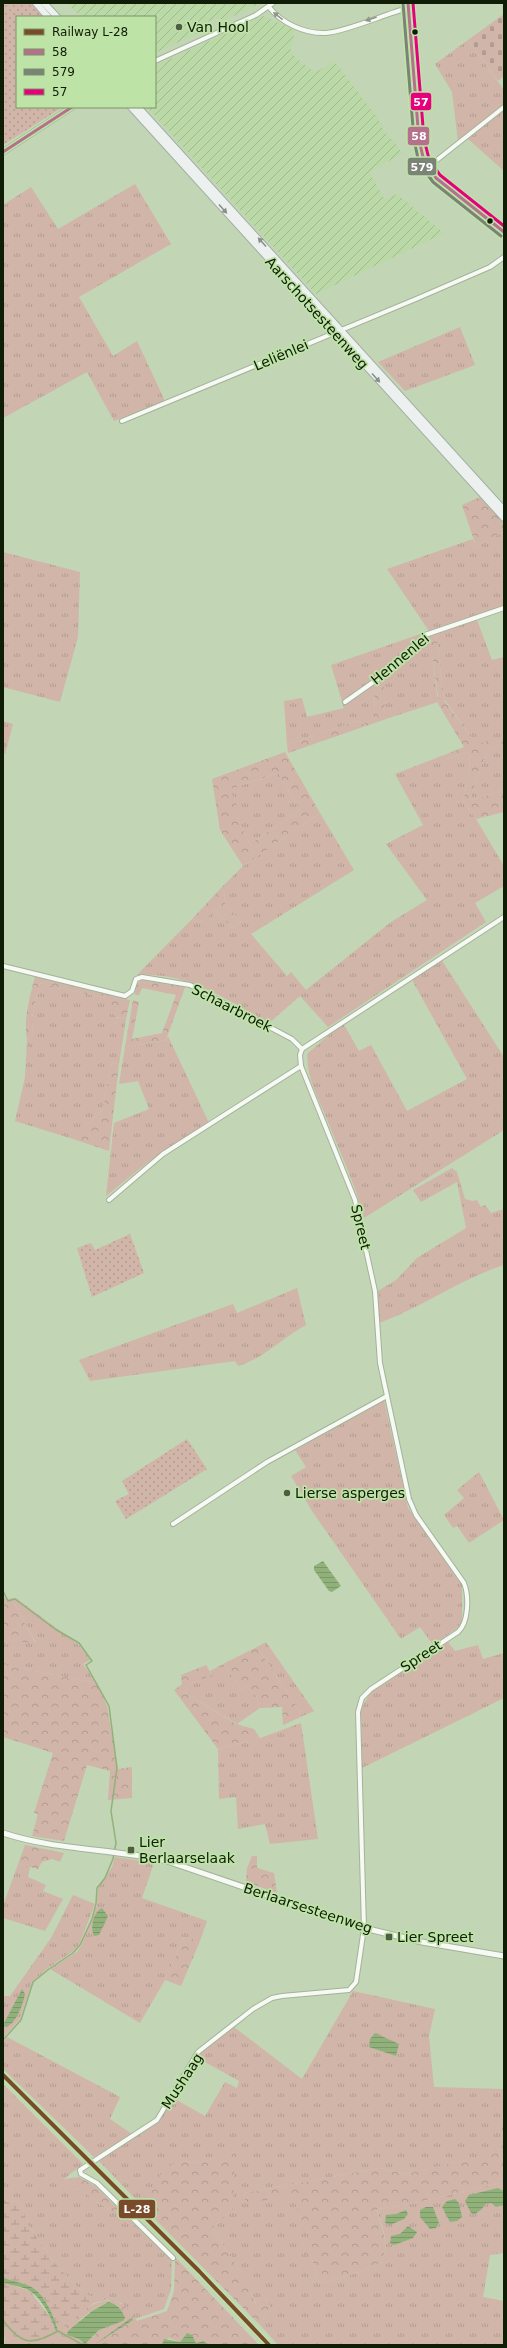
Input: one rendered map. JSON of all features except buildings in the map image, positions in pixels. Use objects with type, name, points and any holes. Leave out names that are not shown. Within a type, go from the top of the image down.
[{"type":"main road","points":[[36,3],[47,16]]},
{"type":"main road","points":[[44,3],[56,16]]},
{"type":"main road","name":"Aarschotsesteenweg","points":[[132,108],[504,510]]},
{"type":"main road","name":"Aarschotsesteenweg","points":[[139,108],[504,518]]},
{"type":"street","points":[[156,61],[269,7],[273,3]]},
{"type":"street","points":[[269,7],[285,22],[322,33],[336,31],[408,5],[419,140],[428,167],[436,178],[504,232]]},
{"type":"street","points":[[428,167],[504,107]]},
{"type":"street","points":[[3,152],[70,108]]},
{"type":"street","name":"Leliënlei","points":[[122,421],[339,332],[486,269],[504,257]]},
{"type":"street","name":"Hennenlei","points":[[345,702],[389,671],[426,635],[504,608]]},
{"type":"street","points":[[302,1049],[504,916]]},
{"type":"street","name":"Schaarbroek","points":[[3,966],[125,996],[132,991],[136,979],[142,977],[184,983],[292,1039],[302,1049]]},
{"type":"street","name":"Spreet","points":[[302,1049],[300,1055],[301,1066],[355,1200],[375,1291],[378,1354],[412,1508],[464,1583],[467,1594],[465,1620],[462,1629],[371,1689],[360,1703],[358,1712],[364,1928]]},
{"type":"street","points":[[109,1200],[163,1154],[301,1066]]},
{"type":"street","points":[[173,1524],[267,1462],[387,1396]]},
{"type":"street","name":"Berlaarsesteenweg","points":[[3,1833],[50,1846],[115,1852],[166,1861],[364,1928],[422,1942],[504,1956]]},
{"type":"street","name":"Mushaag","points":[[173,2258],[97,2183],[81,2174],[80,2170],[157,2120],[198,2052],[253,2009],[272,1998],[341,1991],[352,1988],[356,1982],[364,1928]]},
{"type":"shaded area","name":"Van Hool","points":[[68,3],[260,3],[225,20],[216,18],[205,23],[202,31],[156,53],[156,16],[79,16]]},
{"type":"shaded area","name":"Van Hool","points":[[263,16],[295,30],[290,53],[315,73],[334,61],[377,117],[384,131],[403,153],[369,172],[385,200],[397,194],[444,233],[316,294],[148,108],[156,108],[156,66]]},
{"type":"shaded area","points":[[323,1561],[341,1586],[332,1592],[329,1591],[314,1570],[314,1566]]},
{"type":"shaded area","points":[[102,1908],[108,1916],[99,1935],[94,1936],[92,1929],[93,1920],[96,1913]]},
{"type":"shaded area","points":[[22,1989],[25,1994],[23,2003],[16,2018],[5,2027],[3,2025]]},
{"type":"shaded area","points":[[375,2033],[399,2044],[396,2056],[369,2047],[370,2039]]},
{"type":"shaded area","points":[[498,2188],[504,2191],[504,2205],[496,2207],[491,2203],[485,2204],[482,2209],[475,2214],[471,2213],[465,2201],[469,2195]]},
{"type":"shaded area","points":[[455,2199],[459,2203],[462,2217],[457,2221],[450,2222],[442,2207],[447,2201]]},
{"type":"shaded area","points":[[426,2207],[433,2207],[439,2223],[436,2228],[430,2229],[420,2217],[420,2210]]},
{"type":"shaded area","points":[[406,2210],[408,2214],[404,2219],[390,2225],[385,2223],[386,2215],[396,2214]]},
{"type":"shaded area","points":[[408,2226],[417,2232],[413,2238],[394,2245],[390,2243],[391,2236],[400,2234]]},
{"type":"shaded area","points":[[3,2277],[26,2284],[37,2291],[49,2307],[58,2331],[56,2332],[46,2309],[34,2294],[24,2288],[3,2282]]},
{"type":"shaded area","points":[[108,2302],[117,2305],[121,2310],[125,2318],[123,2321],[99,2330],[85,2344],[79,2339],[67,2335],[68,2331],[92,2311]]},
{"type":"shaded area","points":[[131,2318],[133,2320],[94,2345]]},
{"type":"shaded area","points":[[187,2333],[192,2335],[196,2343],[204,2341],[206,2344],[162,2345],[164,2339],[180,2342]]},
{"type":"green space","points":[[3,3],[31,3],[43,16],[16,16],[16,108],[61,108],[3,145]]},
{"type":"green space","points":[[504,14],[504,76],[498,81],[468,40]]},
{"type":"green space","points":[[468,40],[504,90],[504,104],[458,141],[452,92],[435,64]]},
{"type":"green space","points":[[504,110],[504,171],[468,139]]},
{"type":"green space","points":[[135,184],[171,244],[79,297],[113,356],[137,341],[165,401],[114,421],[87,372],[3,418],[3,205],[31,187],[58,229]]},
{"type":"green space","points":[[460,327],[475,365],[405,391],[378,362]]},
{"type":"green space","points":[[480,497],[504,523],[504,532],[476,546],[462,505]]},
{"type":"green space","points":[[504,532],[504,606],[429,631],[387,569],[473,539],[476,546]]},
{"type":"green space","points":[[3,552],[80,572],[78,637],[60,702],[3,687]]},
{"type":"green space","points":[[477,620],[492,660],[504,657],[504,737],[481,744],[471,737],[444,700],[436,633]]},
{"type":"green space","points":[[429,631],[438,702],[392,717],[390,710],[385,710],[382,678],[374,684],[375,718],[363,724],[357,721],[287,745],[284,701],[302,698],[307,717],[344,708],[331,665]]},
{"type":"green space","points":[[436,633],[444,700],[471,737],[481,743],[504,737],[504,744],[487,750],[471,797],[473,800],[504,790],[504,812],[476,819],[463,801],[470,770],[469,752],[446,759],[444,755],[464,747],[437,702],[438,696],[429,635]]},
{"type":"green space","points":[[383,678],[385,710],[390,710],[392,717],[288,753],[287,745],[357,721],[363,724],[375,718],[374,684]]},
{"type":"green space","points":[[3,721],[13,724],[5,754],[3,753]]},
{"type":"green space","points":[[504,744],[504,790],[473,800],[471,797],[487,750]]},
{"type":"green space","points":[[285,752],[320,813],[243,866],[220,830],[212,779]],"holes":[[[278,773],[300,810],[250,844],[236,817],[240,813],[230,789]]]},
{"type":"green space","points":[[469,752],[470,770],[463,801],[476,819],[504,866],[504,886],[475,903],[486,922],[328,1027],[300,996],[269,1023],[222,997],[189,982],[155,975],[137,975],[193,918],[200,923],[216,910],[232,928],[241,922],[224,902],[225,892],[221,888],[243,866],[320,813],[354,870],[251,934],[287,976],[291,972],[306,990],[391,922],[427,900],[386,844],[423,825],[395,774],[444,755],[446,759]]},
{"type":"green space","points":[[278,773],[300,810],[250,844],[236,817],[230,789]]},
{"type":"green space","points":[[221,888],[225,892],[224,902],[241,922],[232,928],[216,910],[200,923],[193,918]]},
{"type":"green space","points":[[441,959],[504,1057],[504,1130],[364,1218],[351,1179],[310,1077],[308,1069],[308,1053],[343,1023],[359,1051],[371,1045],[407,1111],[467,1079],[411,978]]},
{"type":"green space","points":[[35,976],[130,1000],[126,1019],[117,1017],[111,1013],[104,998],[40,983],[32,1017],[33,1038],[27,1040],[26,1016]]},
{"type":"green space","points":[[141,980],[185,987],[166,1040],[125,1047],[133,1000],[139,1002],[132,1039],[162,1033],[176,995],[142,988],[139,995],[135,995],[136,986]]},
{"type":"green space","points":[[40,983],[104,998],[117,1018],[126,1019],[119,1064],[111,1063],[103,1109],[73,1139],[15,1121],[25,1077],[27,1040],[33,1038],[32,1017]]},
{"type":"green space","points":[[168,1036],[209,1123],[147,1163],[106,1196],[114,1123],[149,1109],[138,1081],[119,1084],[125,1047],[166,1040]]},
{"type":"green space","points":[[111,1063],[119,1064],[109,1151],[73,1139],[103,1109]]},
{"type":"green space","points":[[452,1168],[457,1172],[465,1199],[472,1201],[477,1200],[481,1207],[485,1205],[491,1213],[504,1209],[504,1265],[472,1278],[411,1309],[379,1323],[378,1291],[396,1280],[417,1258],[466,1228],[457,1182],[421,1202],[413,1190]]},
{"type":"green space","points":[[130,1234],[144,1273],[92,1297],[77,1248],[91,1243],[95,1250]]},
{"type":"green space","points":[[297,1288],[306,1325],[256,1358],[238,1366],[235,1361],[90,1381],[79,1360],[233,1304],[237,1313]]},
{"type":"green space","points":[[384,1400],[408,1508],[462,1585],[462,1622],[456,1629],[433,1645],[420,1627],[401,1639],[312,1511],[291,1476],[306,1467],[295,1450]]},
{"type":"green space","points":[[187,1439],[207,1469],[126,1519],[115,1501],[129,1494],[122,1481]]},
{"type":"green space","points":[[479,1472],[504,1520],[469,1543],[457,1526],[453,1528],[444,1515],[464,1498],[457,1490]]},
{"type":"green space","points":[[3,1597],[13,1601],[36,1644],[3,1639]]},
{"type":"green space","points":[[16,1598],[79,1645],[90,1660],[83,1664],[97,1683],[3,1665],[3,1639],[36,1643],[13,1601],[7,1599]]},
{"type":"green space","points":[[266,1642],[314,1711],[303,1716],[257,1647]]},
{"type":"green space","points":[[448,1642],[455,1651],[478,1645],[483,1659],[504,1653],[504,1698],[362,1768],[361,1709],[370,1693]]},
{"type":"green space","points":[[257,1647],[303,1716],[283,1725],[282,1707],[260,1708],[256,1696],[247,1687],[241,1689],[223,1664]]},
{"type":"green space","points":[[223,1664],[241,1689],[247,1687],[256,1696],[260,1708],[237,1724],[185,1693],[189,1685],[212,1675],[210,1671]]},
{"type":"green space","points":[[3,1665],[97,1683],[107,1706],[118,1769],[132,1767],[132,1798],[108,1800],[110,1771],[87,1765],[64,1841],[32,1836],[38,1814],[34,1813],[53,1753],[3,1737]]},
{"type":"green space","points":[[206,1665],[212,1675],[189,1685],[185,1693],[236,1724],[254,1729],[260,1738],[218,1749],[174,1690],[182,1684],[181,1675]]},
{"type":"green space","points":[[301,1723],[318,1839],[270,1844],[265,1824],[238,1829],[236,1797],[219,1799],[218,1749],[260,1738]]},
{"type":"green space","points":[[25,1845],[64,1853],[60,1862],[52,1859],[42,1862],[38,1869],[18,1864]]},
{"type":"green space","points":[[252,1856],[257,1856],[257,1868],[274,1873],[277,1893],[246,1882],[247,1868]]},
{"type":"green space","points":[[115,1857],[154,1863],[142,1898],[207,1921],[200,1941],[184,1937],[165,1980],[140,2023],[50,1969],[77,1952],[81,1946],[97,1906],[98,1888],[112,1867]]},
{"type":"green space","points":[[18,1864],[30,1867],[28,1877],[46,1885],[43,1891],[63,1899],[45,1931],[3,1918],[3,1906]]},
{"type":"green space","points":[[73,1895],[95,1904],[79,1945],[32,1982],[20,2019],[3,2038],[3,1996],[10,1996],[51,1938]]},
{"type":"green space","points":[[184,1937],[200,1941],[181,1986],[165,1980]]},
{"type":"green space","points":[[353,1991],[435,2009],[429,2036],[434,2087],[504,2089],[501,2152],[406,2174],[380,2168],[244,2193],[246,2203],[292,2195],[311,2233],[303,2245],[310,2253],[319,2284],[363,2271],[381,2263],[384,2255],[385,2236],[377,2209],[415,2203],[504,2182],[504,2253],[490,2255],[483,2297],[504,2301],[504,2345],[278,2345],[260,2325],[270,2307],[266,2298],[257,2305],[251,2294],[253,2285],[242,2274],[212,2228],[233,2209],[217,2157],[200,2163],[184,2161],[149,2199],[150,2214],[98,2160],[156,2123],[173,2098],[205,2116],[225,2082],[237,2088],[239,2081],[196,2057],[234,2027],[302,2079]]},
{"type":"green space","points":[[7,2037],[120,2097],[110,2119],[132,2134],[94,2157],[3,2069],[3,2042]]},
{"type":"green space","points":[[3,2084],[83,2164],[64,2179],[142,2232],[172,2260],[171,2289],[164,2309],[135,2319],[121,2303],[86,2295],[54,2262],[28,2225],[21,2203],[3,2200]]},
{"type":"green space","points":[[504,2093],[504,2182],[415,2203],[377,2209],[385,2241],[384,2255],[381,2263],[363,2271],[319,2284],[310,2253],[305,2254],[303,2244],[311,2233],[305,2229],[292,2195],[246,2204],[244,2193],[380,2168],[406,2174],[500,2152]]},
{"type":"green space","points":[[235,2151],[233,2209],[212,2228],[242,2274],[254,2285],[251,2294],[256,2304],[266,2298],[270,2307],[260,2325],[150,2214],[149,2199],[152,2188],[163,2171],[174,2163],[184,2161],[200,2163]]},
{"type":"green space","points":[[79,2177],[95,2186],[142,2232],[64,2179]]},
{"type":"green space","points":[[3,2200],[21,2203],[28,2225],[54,2262],[73,2283],[86,2295],[108,2299],[94,2303],[58,2331],[55,2319],[49,2307],[37,2291],[26,2284],[3,2277]]},
{"type":"green space","points":[[175,2257],[259,2345],[205,2345],[204,2341],[196,2343],[193,2338],[185,2335],[180,2342],[168,2338],[163,2345],[83,2345],[58,2331],[88,2308],[98,2303],[108,2301],[117,2302],[127,2309],[137,2321],[167,2311],[174,2291]],"holes":[[[108,2302],[119,2308],[123,2321],[99,2330],[93,2337],[79,2339],[70,2335],[76,2324],[86,2315]]]},
{"type":"green space","points":[[3,2282],[30,2291],[50,2317],[56,2332],[47,2337],[33,2341],[26,2340],[15,2334],[3,2320]]},
{"type":"green space","points":[[3,2320],[16,2334],[28,2340],[41,2339],[58,2331],[83,2345],[5,2345]]},
{"type":"waterway","points":[[3,1591],[8,1601],[15,1599],[55,1629],[79,1643],[92,1661],[86,1665],[109,1706],[117,1768],[111,1811],[116,1843],[113,1859],[105,1878],[97,1888],[96,1904],[92,1919],[80,1945],[73,1953],[33,1982],[21,2020],[3,2040]]},
{"type":"waterway","points":[[3,2320],[9,2328],[21,2338],[34,2341],[58,2331],[83,2345]]},
{"type":"rail line","name":"L-28","points":[[3,2075],[199,2271],[269,2345]]},
{"type":"transit line","name":"579","points":[[403,3],[414,140],[419,163],[433,182],[501,236]]},
{"type":"transit line","name":"58","points":[[408,3],[419,140],[424,161],[436,178],[504,232]]},
{"type":"transit line","name":"57","points":[[413,3],[424,139],[429,159],[440,175],[504,226]]},
{"type":"transit line","name":"58","points":[[3,152],[70,108]]},
{"type":"place","name":"Van Hool","points":[[179,27]]},
{"type":"place","name":"Lierse asperges","points":[[287,1493]]},
{"type":"place","name":"Lier Berlaarselaak","points":[[131,1850]]},
{"type":"place","name":"Lier Spreet","points":[[389,1937]]}]
